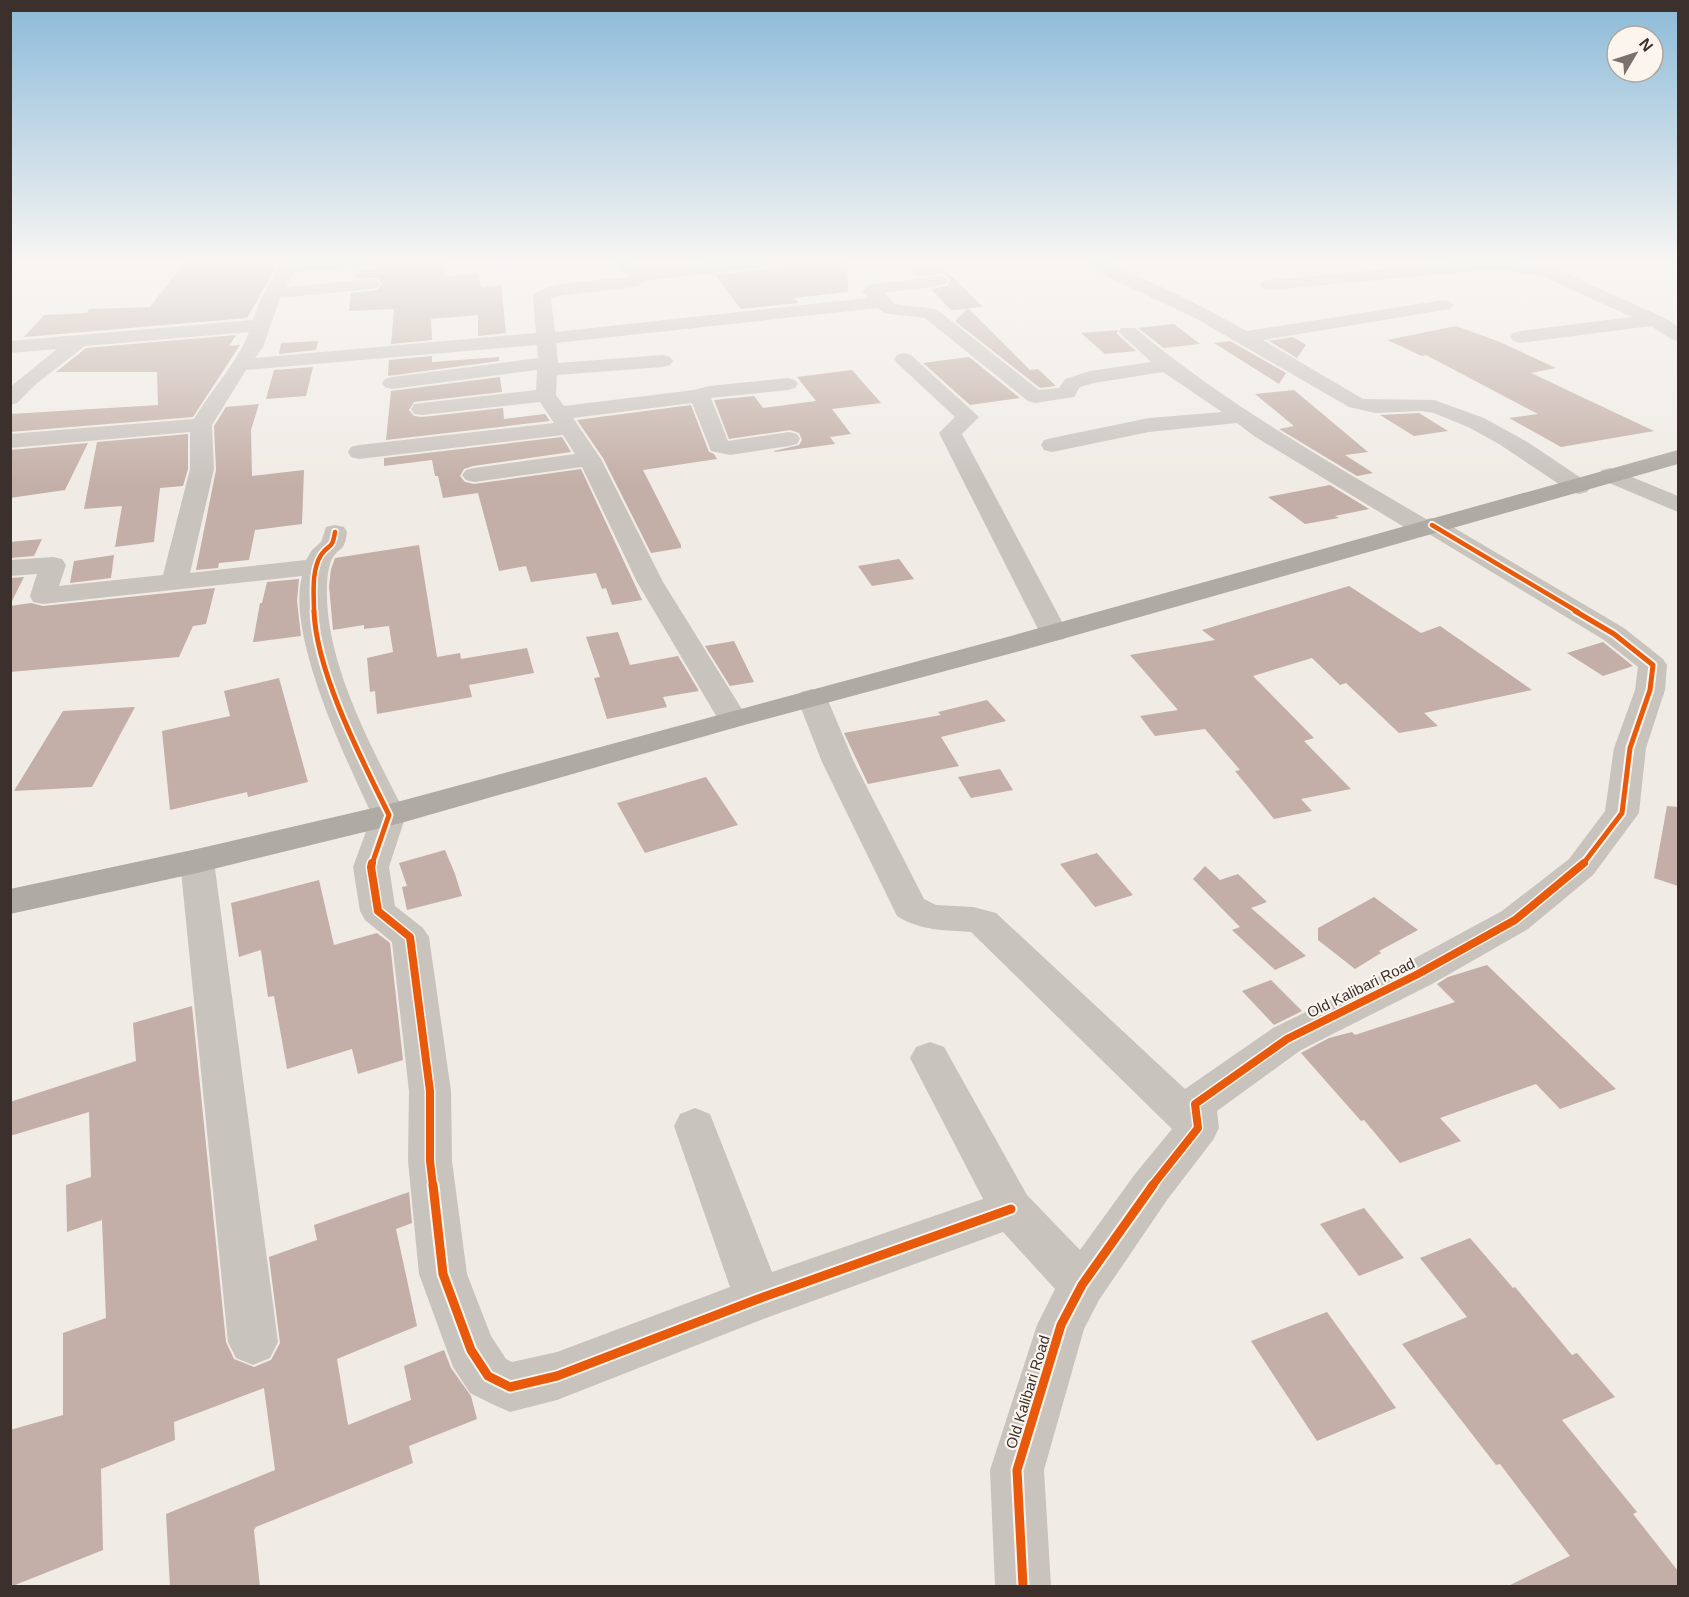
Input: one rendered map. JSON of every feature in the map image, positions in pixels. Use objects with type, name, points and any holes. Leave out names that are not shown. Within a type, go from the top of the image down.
[{"type":"highway","points":[[10,902],[197,861],[389,815],[1054,633],[1428,527],[1579,487],[1610,475],[1678,457]]},
{"type":"highway","points":[[1579,487],[1614,491],[1640,489],[1678,478]]},
{"type":"street","points":[[32,345],[42,335]]},
{"type":"street","points":[[10,347],[158,335]]},
{"type":"street","points":[[174,583],[202,469],[201,425],[254,347],[257,335]]},
{"type":"street","points":[[548,335],[546,394],[590,459],[650,582],[733,719]]},
{"type":"street","points":[[240,365],[579,335]]},
{"type":"street","points":[[957,335],[1035,397],[1067,393],[1072,383],[1090,377],[1167,365]]},
{"type":"street","name":"Old Kalibari Road","points":[[1023,1587],[1017,1470],[1061,1325],[1082,1285],[1151,1187],[1198,1128],[1195,1104],[1287,1039],[1418,974],[1515,920],[1581,867],[1622,813],[1630,748],[1650,690],[1666,665],[1262,432],[1243,416],[1167,365],[1131,335]]},
{"type":"street","points":[[1241,335],[1356,403],[1376,408],[1429,406],[1472,421],[1518,444],[1579,487]]},
{"type":"street","points":[[1247,338],[1268,335]]},
{"type":"street","points":[[1520,337],[1539,335]]},
{"type":"street","points":[[10,399],[29,380],[78,342]]},
{"type":"street","points":[[904,359],[968,417],[950,433],[1054,633]]},
{"type":"street","points":[[392,383],[548,366],[663,361]]},
{"type":"street","points":[[359,452],[564,421],[709,392],[788,384]]},
{"type":"street","points":[[422,409],[546,394]]},
{"type":"street","points":[[696,396],[704,401],[719,446],[730,448],[789,439]]},
{"type":"street","points":[[1052,445],[1149,425],[1243,416]]},
{"type":"street","points":[[10,441],[201,425]]},
{"type":"street","points":[[474,476],[590,459]]},
{"type":"street","points":[[1610,475],[1678,505]]},
{"type":"street","points":[[335,532],[333,545],[321,555],[312,583],[319,643],[346,726],[389,815],[371,867],[378,911],[410,937],[430,1091],[430,1161],[443,1274],[471,1350],[488,1376],[510,1387],[557,1376],[758,1299],[1011,1209]]},
{"type":"street","points":[[10,568],[53,565],[43,597],[317,567]]},
{"type":"street","points":[[812,698],[838,762],[910,907],[933,920],[971,919],[983,922],[1198,1128]]},
{"type":"street","points":[[197,861],[253,1342]]},
{"type":"street","points":[[930,1058],[1011,1209],[1082,1285]]},
{"type":"street","points":[[695,1126],[758,1299]]},
{"type":"building","points":[[26,335],[53,335],[24,337]]},
{"type":"building","points":[[236,335],[229,346],[240,345],[193,417],[10,432],[10,414],[158,405],[157,372],[56,372],[86,348]]},
{"type":"building","points":[[392,335],[432,335],[432,340],[391,344]]},
{"type":"building","points":[[972,335],[995,335],[1030,370],[1038,369],[1056,386],[1040,388]]},
{"type":"building","points":[[1083,335],[1118,335],[1136,351],[1105,354]]},
{"type":"building","points":[[1146,335],[1188,335],[1200,344],[1164,348]]},
{"type":"building","points":[[1414,335],[1479,335],[1556,368],[1531,373],[1654,431],[1561,447],[1509,418],[1538,414],[1426,355],[1422,356],[1387,340]]},
{"type":"building","points":[[1293,337],[1306,345],[1297,358],[1269,341]]},
{"type":"building","points":[[318,341],[316,350],[279,354],[281,343]]},
{"type":"building","points":[[1230,341],[1286,373],[1279,384],[1214,343]]},
{"type":"building","points":[[432,356],[432,362],[499,357],[499,361],[388,376],[389,360]]},
{"type":"building","points":[[969,357],[1020,398],[970,405],[923,363]]},
{"type":"building","points":[[313,367],[306,396],[266,399],[274,370]]},
{"type":"building","points":[[852,370],[881,403],[832,409],[851,434],[830,437],[835,444],[775,452],[799,445],[802,440],[799,433],[790,430],[729,439],[714,400],[754,396],[763,408],[816,401],[797,377]]},
{"type":"building","points":[[500,377],[502,392],[414,402],[409,410],[414,416],[422,417],[503,408],[504,419],[545,414],[550,421],[386,440],[391,391]]},
{"type":"building","points":[[1294,390],[1368,452],[1345,455],[1373,473],[1357,476],[1279,429],[1294,426],[1255,394]]},
{"type":"building","points":[[259,404],[251,430],[252,476],[304,470],[302,524],[255,530],[249,560],[219,563],[218,568],[196,570],[216,470],[214,426],[226,407]]},
{"type":"building","points":[[691,405],[709,452],[717,459],[643,470],[681,545],[681,548],[651,553],[603,458],[577,420]]},
{"type":"building","points":[[1419,413],[1448,431],[1414,436],[1380,415]]},
{"type":"building","points":[[188,434],[188,469],[183,486],[160,488],[154,542],[115,547],[122,506],[84,509],[97,442]]},
{"type":"building","points":[[562,437],[571,452],[473,466],[464,469],[460,476],[465,482],[474,484],[581,469],[642,600],[612,605],[606,588],[602,589],[596,573],[531,582],[526,566],[499,571],[478,493],[443,498],[432,460],[384,466],[384,458]]},
{"type":"building","points":[[88,443],[65,490],[10,498],[10,450]]},
{"type":"building","points":[[1330,485],[1369,509],[1335,516],[1339,518],[1305,524],[1268,497]]},
{"type":"building","points":[[42,539],[34,556],[10,558],[10,542]]},
{"type":"building","points":[[419,545],[437,657],[460,653],[461,659],[527,648],[534,673],[469,685],[472,697],[377,714],[375,691],[370,692],[367,658],[393,652],[389,626],[364,629],[364,625],[333,630],[329,586],[331,569],[335,558]]},
{"type":"building","points":[[114,555],[111,578],[70,583],[74,561]]},
{"type":"building","points":[[899,559],[914,579],[872,586],[858,566]]},
{"type":"building","points":[[24,577],[10,605],[10,578]]},
{"type":"building","points":[[299,579],[297,601],[301,636],[253,642],[260,603],[262,603],[267,582]]},
{"type":"building","points":[[1349,586],[1421,633],[1440,626],[1532,690],[1424,713],[1438,726],[1399,733],[1346,683],[1340,685],[1312,658],[1253,676],[1314,738],[1304,741],[1351,789],[1301,799],[1312,811],[1274,819],[1235,771],[1240,770],[1205,729],[1155,736],[1140,716],[1178,710],[1130,655],[1215,640],[1202,630]]},
{"type":"building","points":[[215,588],[206,624],[193,626],[179,657],[10,672],[10,606],[31,603],[43,606]]},
{"type":"building","points":[[618,632],[630,665],[678,656],[699,691],[663,697],[667,707],[607,719],[594,678],[600,677],[586,637]]},
{"type":"building","points":[[734,641],[754,682],[730,686],[705,646]]},
{"type":"building","points":[[1603,642],[1633,666],[1603,676],[1567,653]]},
{"type":"building","points":[[279,678],[308,782],[248,797],[247,792],[170,810],[162,731],[230,716],[224,691]]},
{"type":"building","points":[[987,700],[1006,721],[941,737],[959,766],[868,784],[844,733],[941,715],[938,712]]},
{"type":"building","points":[[135,707],[92,787],[14,791],[63,711]]},
{"type":"building","points":[[1000,769],[1013,790],[971,798],[958,777]]},
{"type":"building","points":[[706,777],[738,825],[645,853],[617,803]]},
{"type":"building","points":[[1667,806],[1678,807],[1678,886],[1654,878]]},
{"type":"building","points":[[445,850],[462,896],[407,910],[402,887],[407,886],[399,863]]},
{"type":"building","points":[[1097,853],[1133,895],[1095,907],[1060,864]]},
{"type":"building","points":[[1205,866],[1220,880],[1238,874],[1267,902],[1251,908],[1306,956],[1275,970],[1232,930],[1240,927],[1193,879]]},
{"type":"building","points":[[319,880],[334,945],[377,933],[390,943],[403,1060],[358,1074],[352,1049],[287,1069],[274,996],[268,997],[261,950],[239,957],[231,903]]},
{"type":"building","points":[[1374,897],[1418,930],[1379,951],[1381,953],[1355,969],[1318,940],[1318,928]]},
{"type":"building","points":[[1487,965],[1616,1089],[1560,1109],[1536,1084],[1440,1118],[1461,1141],[1400,1163],[1364,1120],[1361,1121],[1301,1053],[1329,1038],[1352,1032],[1355,1035],[1455,1002],[1437,984],[1448,977]]},
{"type":"building","points":[[1271,980],[1302,1011],[1274,1025],[1242,991]]},
{"type":"building","points":[[192,1006],[226,1342],[234,1359],[254,1367],[271,1360],[280,1343],[269,1257],[317,1240],[314,1225],[409,1192],[412,1223],[396,1229],[417,1326],[337,1359],[348,1425],[411,1400],[404,1366],[444,1350],[451,1368],[471,1396],[477,1419],[409,1446],[413,1463],[256,1527],[254,1530],[260,1587],[170,1587],[166,1514],[275,1470],[264,1388],[174,1422],[175,1440],[101,1469],[103,1550],[10,1587],[10,1430],[63,1415],[63,1333],[106,1318],[102,1220],[67,1232],[66,1185],[91,1177],[89,1112],[10,1136],[10,1102],[136,1061],[133,1023]]},
{"type":"building","points":[[1364,1208],[1404,1258],[1359,1276],[1320,1224]]},
{"type":"building","points":[[1470,1238],[1572,1355],[1577,1353],[1615,1397],[1562,1420],[1637,1512],[1633,1514],[1678,1571],[1678,1587],[1506,1587],[1570,1556],[1500,1464],[1496,1465],[1402,1344],[1467,1317],[1420,1258]]},
{"type":"building","points":[[1327,1312],[1396,1408],[1317,1441],[1251,1341]]},
{"type":"cycle path","points":[[1023,1586],[1017,1470],[1061,1325],[1082,1285],[1151,1187],[1198,1128],[1195,1104],[1287,1039],[1418,974],[1515,920],[1581,867],[1622,813],[1630,748],[1650,690],[1653,665],[1614,634],[1432,525]]},
{"type":"cycle path","points":[[335,532],[333,545],[320,557],[313,584],[314,615],[321,651],[333,688],[362,759],[389,815],[371,867],[378,911],[410,937],[430,1091],[430,1161],[443,1274],[471,1350],[488,1376],[510,1387],[557,1376],[758,1299],[1011,1209]]}]
